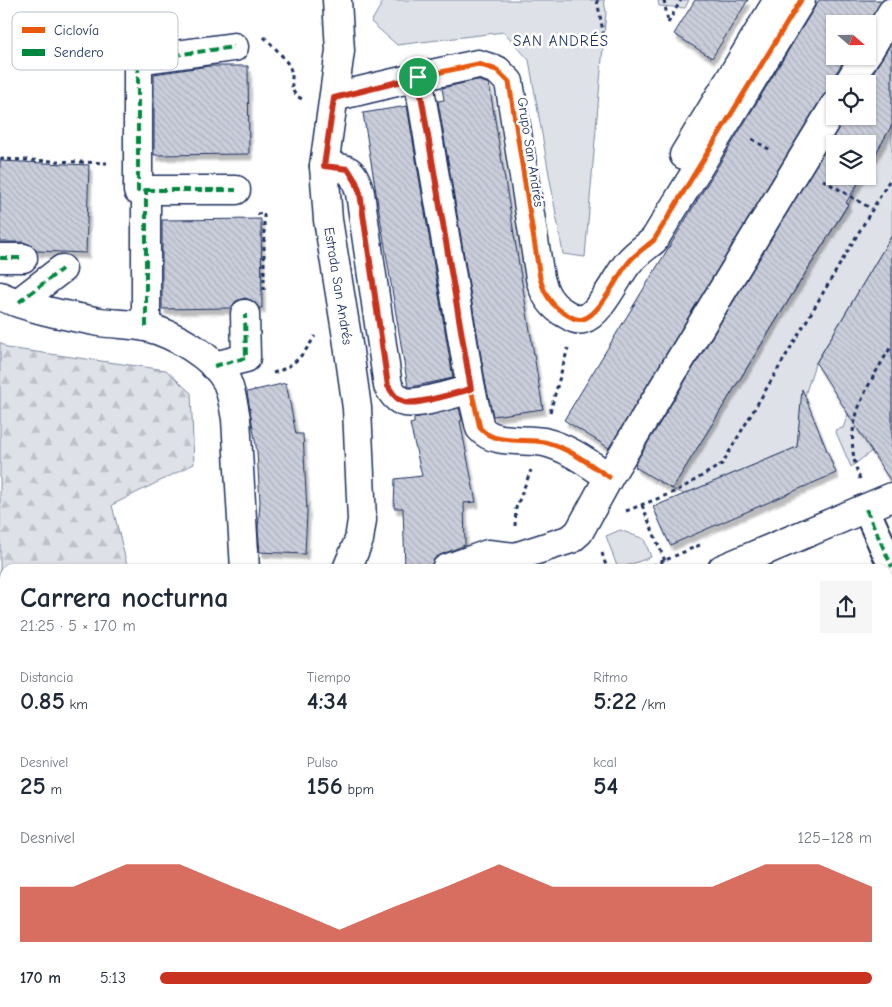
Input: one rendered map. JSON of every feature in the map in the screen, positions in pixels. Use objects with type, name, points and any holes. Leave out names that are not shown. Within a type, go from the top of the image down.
[{"type":"street","name":"Estrada San Andrés","points":[[337,0],[340,51],[324,166],[328,220],[357,408],[362,520],[359,540],[349,564]]},
{"type":"street","name":"Grupo San Andrés","points":[[334,98],[478,64],[497,70],[508,82],[540,278],[546,294],[556,307],[576,320],[582,320],[588,318],[603,301],[628,262],[639,229],[778,0]]},
{"type":"street","name":"Grupo San Andrés","points":[[628,262],[654,240],[801,0]]},
{"type":"street","points":[[876,39],[892,12]]},
{"type":"street","points":[[178,55],[234,47]]},
{"type":"street","points":[[138,70],[138,191],[236,190]]},
{"type":"street","points":[[418,77],[478,423],[484,433],[497,438],[541,441],[558,446],[573,453],[609,476]]},
{"type":"street","points":[[460,564],[488,554],[515,557],[571,539],[579,532],[609,476],[826,120]]},
{"type":"street","points":[[324,166],[348,169],[356,182],[361,202],[388,386],[394,396],[403,402],[416,402],[471,389]]},
{"type":"street","points":[[146,190],[146,327]]},
{"type":"street","points":[[10,299],[62,269]]},
{"type":"street","points":[[10,299],[57,313],[102,322],[146,327],[185,343],[220,374],[233,399],[236,419],[245,564]]},
{"type":"street","points":[[220,374],[246,358],[245,314]]},
{"type":"street","points":[[734,564],[876,504],[891,564]]},
{"type":"path","points":[[597,0],[604,37]]},
{"type":"path","points":[[664,0],[668,22],[682,0]]},
{"type":"path","points":[[234,47],[242,27],[248,27],[266,38],[290,67],[292,89],[295,95],[304,100],[334,98]]},
{"type":"path","points":[[0,159],[116,163]]},
{"type":"path","points":[[626,512],[677,491],[722,464],[892,176]]},
{"type":"path","points":[[850,196],[872,209]]},
{"type":"path","points":[[245,314],[264,313],[264,214]]},
{"type":"path","points":[[220,374],[284,370],[305,353],[318,328]]},
{"type":"path","points":[[876,504],[855,467],[851,437],[854,420],[871,380],[892,345]]},
{"type":"path","points":[[516,508],[531,468]]},
{"type":"path","points":[[642,505],[665,561]]},
{"type":"green space","points":[[384,0],[604,0],[606,12],[585,257],[563,254],[529,60],[504,32],[397,45],[371,22]]},
{"type":"green space","points":[[658,0],[689,0],[685,8],[659,6]]},
{"type":"green space","points":[[892,125],[892,235],[815,364],[801,408],[797,447],[684,494],[672,489],[848,205],[858,185],[876,185],[876,153]]},
{"type":"green space","points":[[0,342],[7,348],[166,370],[191,393],[194,464],[112,505],[127,564],[0,564]]},
{"type":"green space","points":[[859,383],[872,451],[851,467],[835,430],[843,428]]},
{"type":"green space","points":[[620,530],[644,539],[651,557],[632,564],[616,564],[606,536]]},
{"type":"building","points":[[695,0],[748,0],[712,58],[674,34]]},
{"type":"building","points":[[819,0],[883,0],[873,15],[826,15],[826,65],[841,65],[835,75],[826,75],[826,93],[609,448],[564,420]]},
{"type":"building","points":[[892,42],[892,125],[876,153],[876,135],[834,135],[841,125],[876,125],[876,75],[872,75]]},
{"type":"building","points":[[209,66],[248,66],[249,154],[154,155],[154,74]]},
{"type":"building","points":[[477,80],[489,84],[543,409],[493,416],[486,386],[438,101],[444,100],[442,88]]},
{"type":"building","points":[[407,106],[453,378],[411,387],[408,387],[363,113]]},
{"type":"building","points":[[826,149],[826,185],[857,185],[846,203],[848,204],[672,489],[635,467],[635,464]]},
{"type":"building","points":[[0,161],[89,165],[86,253],[37,251],[31,245],[23,242],[0,242]]},
{"type":"building","points":[[261,219],[262,308],[259,308],[253,301],[245,298],[236,301],[231,308],[162,309],[162,220]]},
{"type":"building","points":[[892,235],[892,482],[891,482],[816,363]]},
{"type":"building","points":[[286,383],[296,434],[303,434],[307,512],[305,554],[260,552],[257,452],[247,392]]},
{"type":"building","points":[[802,389],[836,473],[670,545],[653,507],[797,447]]},
{"type":"building","points":[[459,408],[476,502],[464,503],[465,545],[440,555],[434,559],[432,564],[405,564],[403,508],[394,508],[395,479],[422,476],[410,424],[414,423],[414,418]]},
{"type":"marked path","points":[[178,55],[234,47]]},
{"type":"marked path","points":[[138,70],[138,191],[146,190],[146,327]]},
{"type":"marked path","points":[[146,190],[236,190]]},
{"type":"marked path","points":[[0,258],[23,258]]},
{"type":"marked path","points":[[19,302],[62,269]]},
{"type":"marked path","points":[[214,366],[246,358],[245,314]]},
{"type":"marked path","points":[[866,509],[891,564]]},
{"type":"cycle path","points":[[609,477],[578,456],[562,448],[544,442],[501,439],[493,437],[480,428],[471,389],[418,77],[478,64],[497,70],[509,82],[540,278],[546,294],[556,307],[576,319],[583,319],[589,316],[602,303],[628,263],[654,240],[801,0]]},
{"type":"district","name":"SAN ANDRÉS","points":[[561,41]]},
{"type":"route","points":[[418,77],[471,389],[416,402],[403,402],[394,396],[388,386],[360,193],[348,169],[324,166],[334,98],[418,77]]}]
